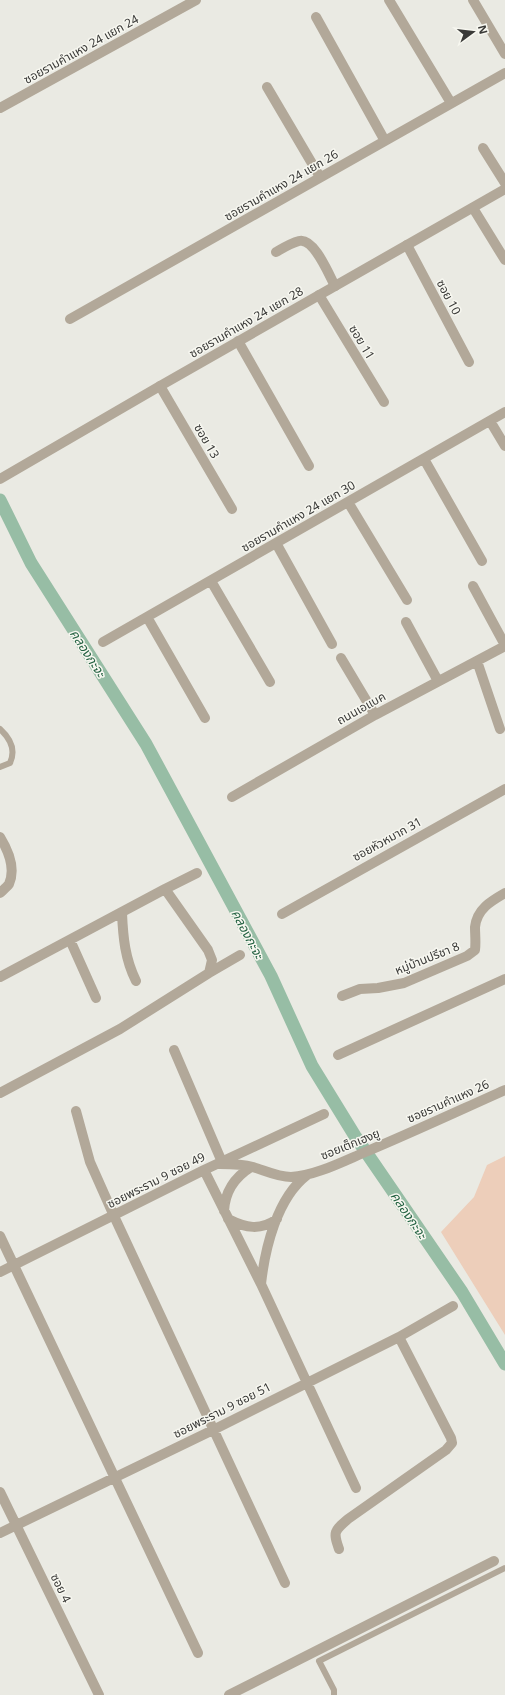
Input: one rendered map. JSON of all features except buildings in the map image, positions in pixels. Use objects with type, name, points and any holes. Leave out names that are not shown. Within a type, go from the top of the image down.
[{"type":"street","name":"ซอยรามคำแหง 24 แยก 24","points":[[0,108],[196,0]]},
{"type":"street","points":[[389,0],[451,103]]},
{"type":"street","points":[[473,0],[505,54]]},
{"type":"street","points":[[316,17],[385,141]]},
{"type":"street","name":"ซอยรามคำแหง 24 แยก 26","points":[[70,319],[505,73]]},
{"type":"street","points":[[267,87],[320,177]]},
{"type":"street","points":[[483,148],[505,183]]},
{"type":"street","name":"ซอยรามคำแหง 24 แยก 28","points":[[4,477],[505,189]]},
{"type":"street","points":[[473,208],[505,260]]},
{"type":"street","points":[[276,252],[301,240],[309,242],[315,249],[335,286]]},
{"type":"street","name":"ซอย 10","points":[[407,245],[469,362]]},
{"type":"street","name":"ซอย 11","points":[[319,295],[384,402]]},
{"type":"street","points":[[238,342],[308,466]]},
{"type":"street","name":"ซอย 13","points":[[160,386],[232,509]]},
{"type":"street","name":"ซอยรามคำแหง 24 แยก 30","points":[[103,642],[505,412]]},
{"type":"street","points":[[490,421],[505,446]]},
{"type":"street","points":[[424,459],[482,560]]},
{"type":"street","points":[[348,502],[407,600]]},
{"type":"street","points":[[276,543],[332,644]]},
{"type":"street","points":[[210,581],[270,682]]},
{"type":"street","points":[[473,586],[505,645]]},
{"type":"street","points":[[147,617],[205,718]]},
{"type":"street","points":[[406,622],[438,681]]},
{"type":"street","name":"ถนนเอแบค","points":[[232,798],[375,715],[505,645]]},
{"type":"street","points":[[341,658],[375,715]]},
{"type":"street","points":[[477,661],[500,729]]},
{"type":"street","name":"ซอยหัวหมาก 31","points":[[282,914],[505,789]]},
{"type":"street","points":[[0,837],[7,848],[11,862],[9,884],[0,893]]},
{"type":"street","points":[[0,977],[196,874]]},
{"type":"street","points":[[165,889],[208,950],[212,960],[209,973]]},
{"type":"street","name":"หมู่บ้านปรีชา 8","points":[[342,996],[360,989],[385,987],[404,982],[467,956],[475,950],[476,920],[481,910],[492,900],[505,893]]},
{"type":"street","points":[[122,913],[126,954],[136,981]]},
{"type":"street","points":[[70,940],[96,998]]},
{"type":"street","points":[[0,1093],[120,1029],[240,955]]},
{"type":"street","points":[[338,1055],[505,979]]},
{"type":"street","points":[[174,1050],[219,1163]]},
{"type":"street","name":"ซอยรามคำแหง 26","points":[[401,1137],[505,1090]]},
{"type":"street","points":[[76,1111],[90,1162],[285,1583]]},
{"type":"street","name":"ซอยพระราม 9 ซอย 49","points":[[0,1272],[204,1170],[324,1114]]},
{"type":"street","name":"ซอยเต็กเฮงยู","points":[[219,1163],[238,1164],[280,1176],[292,1177],[308,1174],[342,1162],[401,1137]]},
{"type":"street","points":[[226,1215],[224,1201],[232,1184],[244,1171],[251,1167]]},
{"type":"street","points":[[204,1170],[261,1284],[356,1488]]},
{"type":"street","name":"ซอยเต็กเฮงยู","points":[[261,1284],[264,1262],[277,1219],[294,1187],[308,1174]]},
{"type":"street","points":[[226,1215],[244,1226],[257,1228],[270,1224],[277,1219]]},
{"type":"street","points":[[0,1236],[198,1653]]},
{"type":"street","name":"ซอยพระราม 9 ซอย 51","points":[[0,1533],[213,1430],[399,1336],[453,1306]]},
{"type":"street","points":[[339,1549],[335,1538],[336,1529],[446,1450],[452,1443],[451,1438],[399,1336]]},
{"type":"street","name":"ซอย 4","points":[[0,1492],[99,1695]]},
{"type":"street","points":[[229,1695],[494,1561]]},
{"type":"lane","points":[[0,729],[6,734],[12,746],[14,755],[10,763],[0,767]]},
{"type":"lane","points":[[334,1695],[334,1690],[319,1661],[505,1568]]},
{"type":"shaded area","points":[[505,1156],[505,1335],[441,1232],[474,1197],[487,1165]]},
{"type":"waterway","name":"คลองกะจะ","points":[[0,500],[31,563],[146,744],[271,976],[312,1066],[355,1136],[462,1292],[505,1364]]}]
